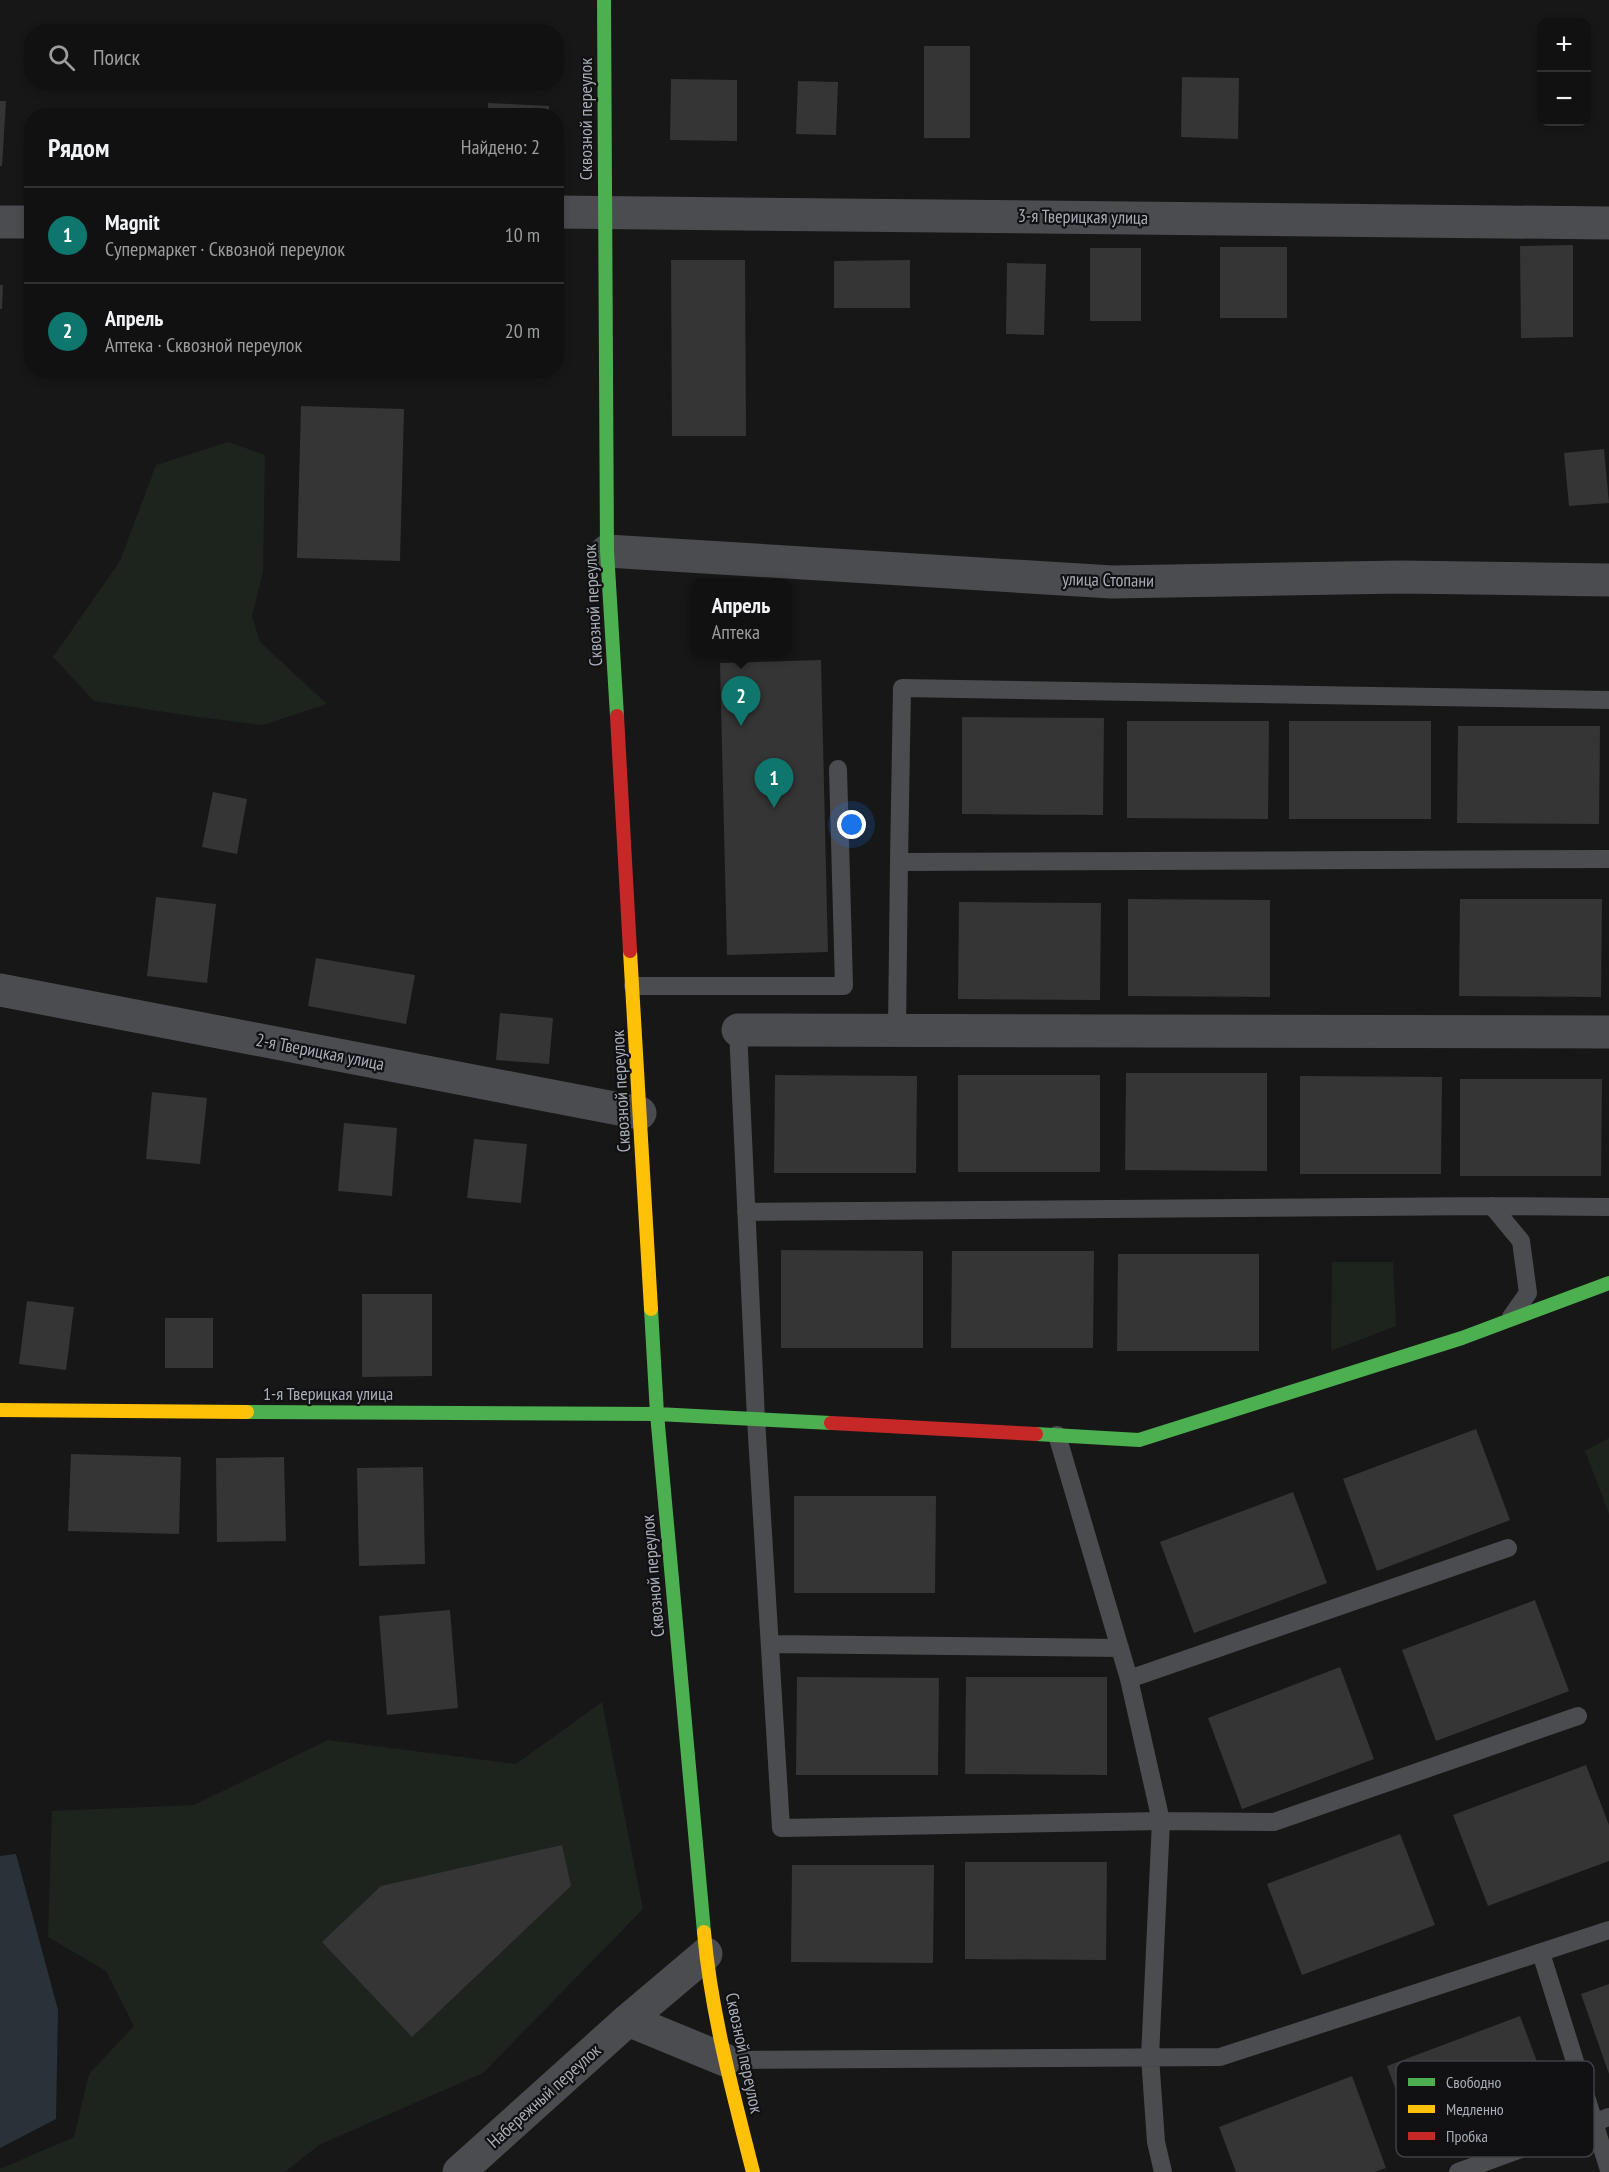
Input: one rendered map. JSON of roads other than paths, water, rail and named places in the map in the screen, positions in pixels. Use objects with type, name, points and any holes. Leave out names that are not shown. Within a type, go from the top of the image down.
[{"type":"street","name":"Сквозной переулок","points":[[604,0],[607,551],[657,1414],[706,1954],[725,2060],[753,2172]]},
{"type":"street","name":"3-я Тверицкая улица","points":[[564,212],[1609,223]]},
{"type":"street","points":[[0,222],[24,222]]},
{"type":"street","name":"улица Стопани","points":[[607,551],[1112,582],[1401,577],[1609,580]]},
{"type":"street","name":"2-я Тверицкая улица","points":[[0,990],[640,1113]]},
{"type":"street","points":[[738,1030],[1609,1032]]},
{"type":"street","name":"1-я Тверицкая улица","points":[[0,1410],[657,1414],[1139,1440],[1462,1338],[1609,1283]]},
{"type":"street","name":"Набережный переулок","points":[[459,2172],[628,2020],[706,1954]]},
{"type":"street","points":[[628,2020],[725,2060]]},
{"type":"lane","points":[[897,1030],[902,688],[1609,700]]},
{"type":"lane","points":[[633,986],[844,986],[838,769]]},
{"type":"lane","points":[[899,862],[1609,859]]},
{"type":"lane","points":[[738,1030],[756,1419],[781,1828],[1161,1821],[1274,1822],[1578,1716]]},
{"type":"lane","points":[[1491,1206],[1521,1241],[1528,1293],[1508,1321]]},
{"type":"lane","points":[[746,1212],[1609,1207]]},
{"type":"lane","points":[[1057,1435],[1129,1679],[1161,1821],[1150,2057],[1156,2142],[1163,2172]]},
{"type":"lane","points":[[1129,1679],[1508,1548]]},
{"type":"lane","points":[[770,1644],[1120,1648]]},
{"type":"lane","points":[[725,2060],[1220,2057],[1609,1930]]},
{"type":"lane","points":[[1541,1953],[1580,2061]]},
{"type":"lane","points":[[1594,2098],[1602,2120],[1609,2170]]},
{"type":"lane","points":[[1458,2172],[1500,2157]]},
{"type":"place","name":"Апрель","points":[[741,726]]},
{"type":"place","name":"Magnit","points":[[774,808]]}]
